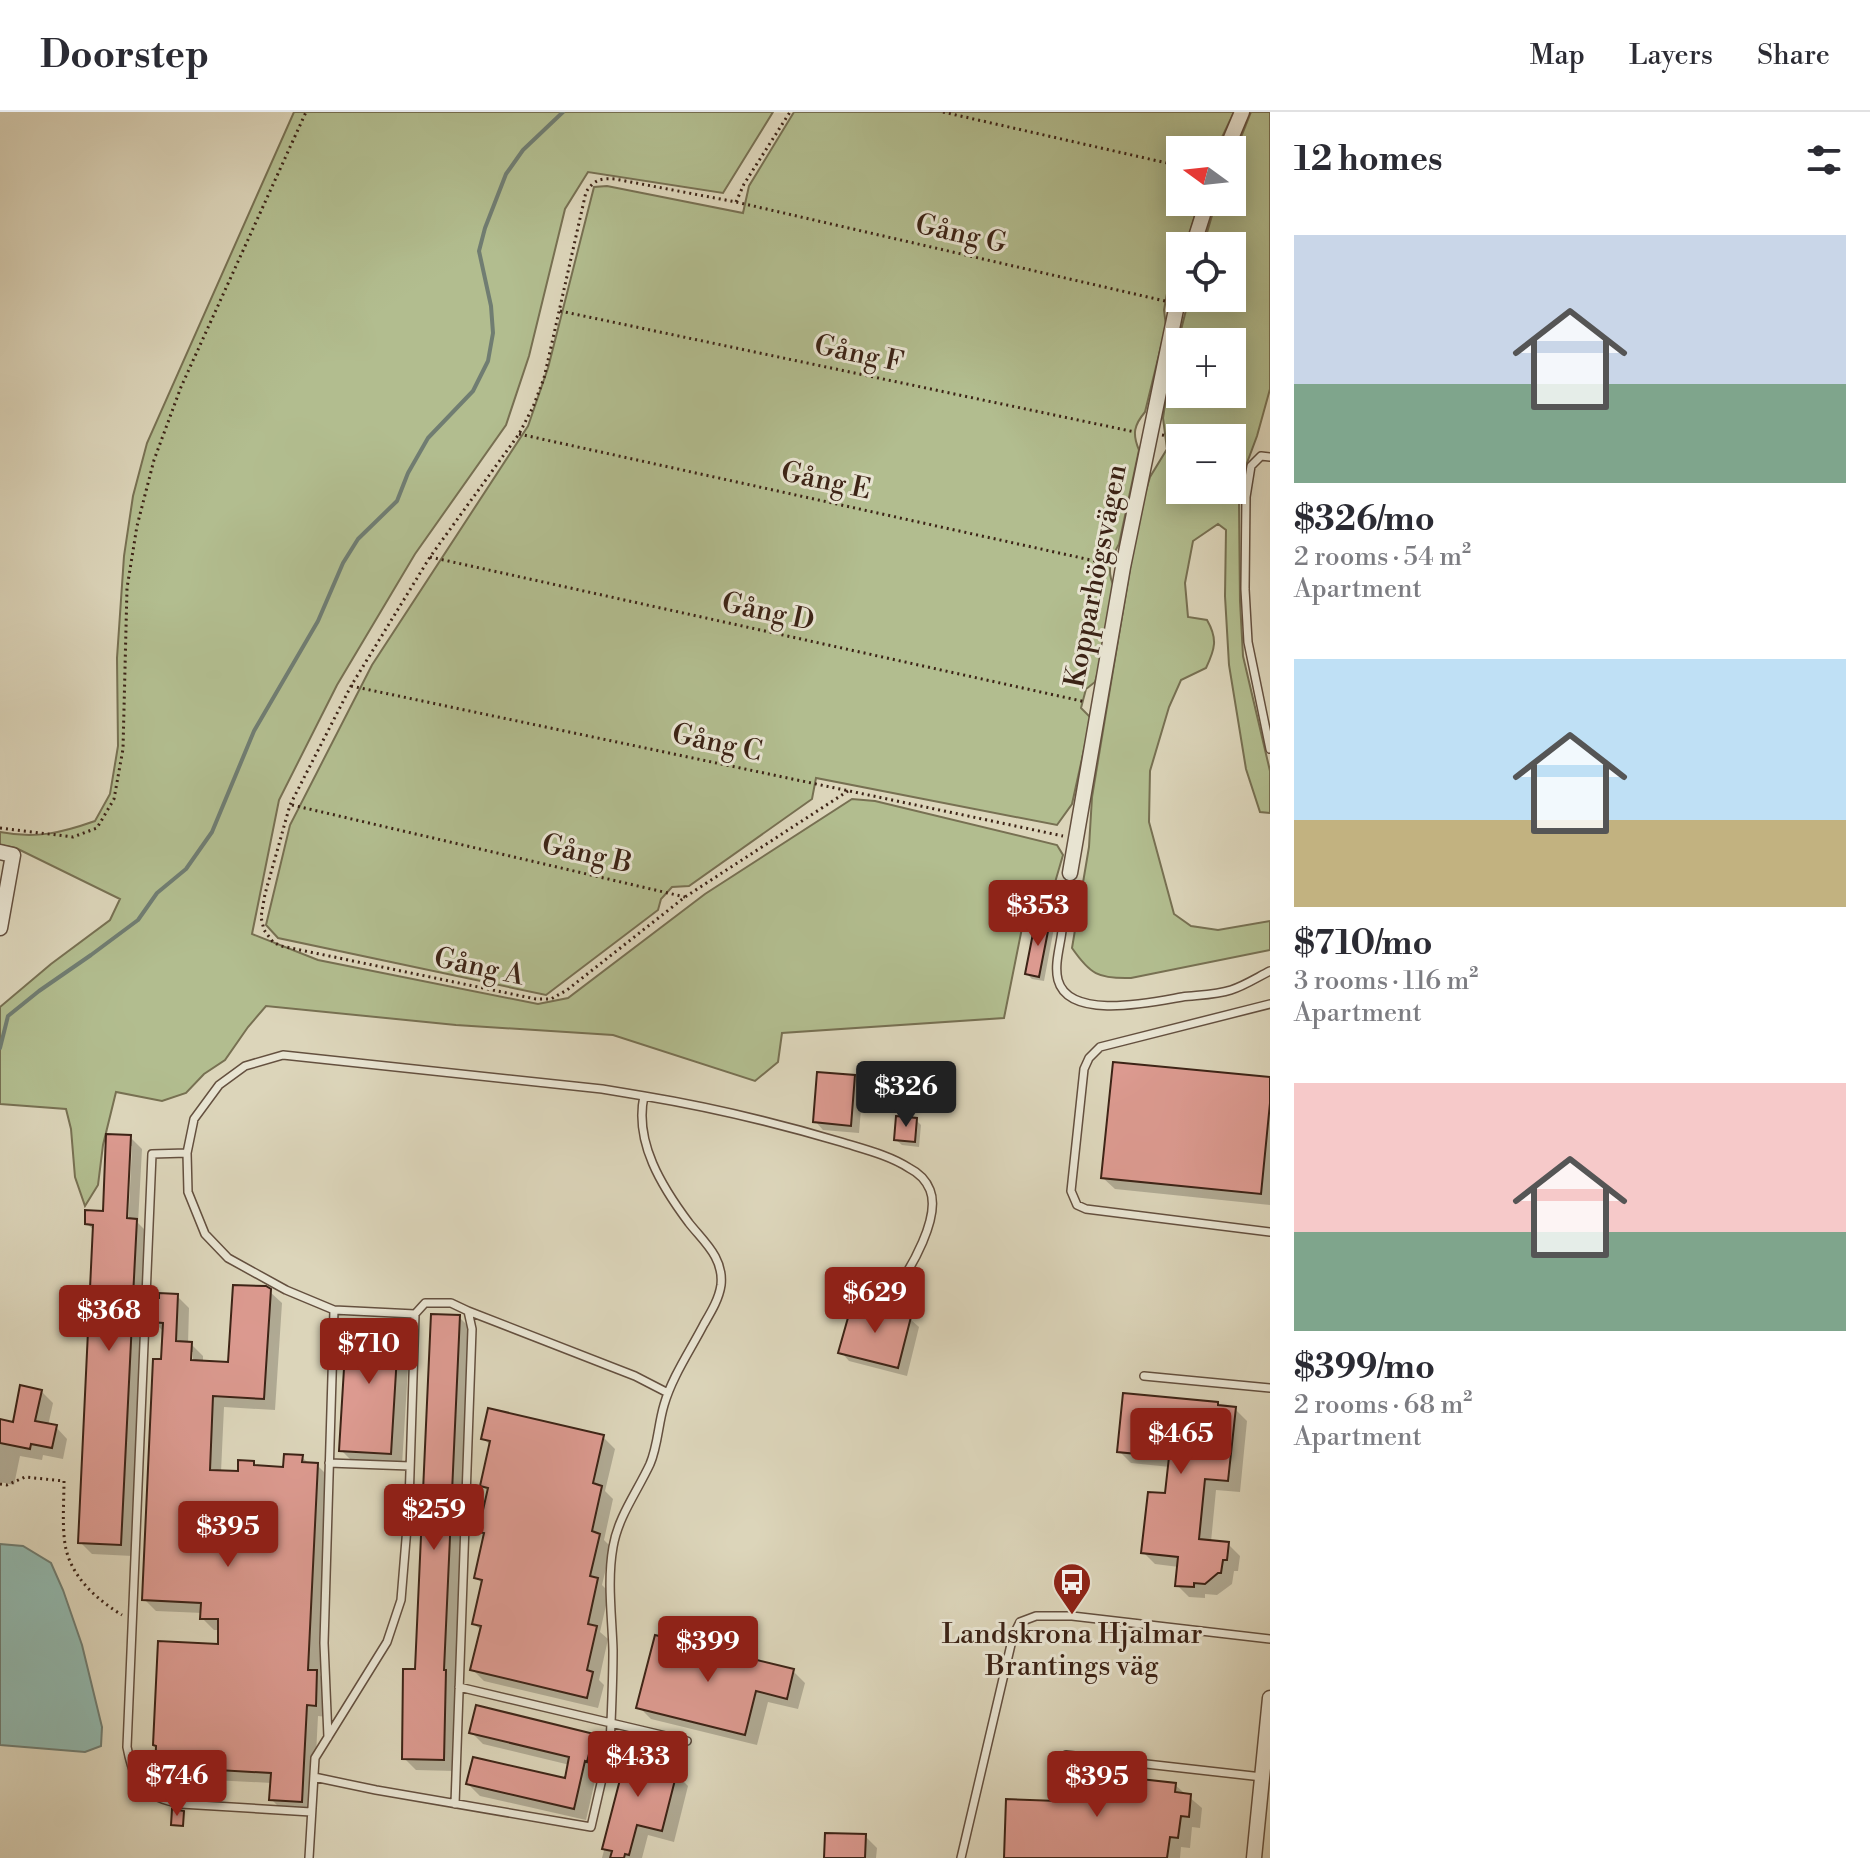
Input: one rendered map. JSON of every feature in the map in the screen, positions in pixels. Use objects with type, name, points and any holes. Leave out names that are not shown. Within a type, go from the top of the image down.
[{"type":"street","points":[[1232,136],[1242,112]]},
{"type":"street","name":"Kopparhögsvägen","points":[[1070,873],[1123,567],[1175,312]]},
{"type":"street","points":[[0,852],[13,855],[0,928]]},
{"type":"street","points":[[1254,1858],[1270,1698]]},
{"type":"lane","points":[[1270,457],[1261,456],[1251,466],[1246,497],[1245,589],[1248,642],[1270,749]]},
{"type":"lane","points":[[1060,906],[1063,914],[1058,980],[1066,994],[1081,1002],[1100,1006],[1144,1003],[1231,990],[1270,971]]},
{"type":"lane","points":[[1270,1004],[1100,1047],[1089,1058],[1084,1069],[1071,1191],[1077,1205],[1086,1209],[1270,1232]]},
{"type":"lane","points":[[415,1314],[334,1310],[286,1290],[228,1258],[205,1234],[188,1192],[187,1153],[194,1119],[219,1085],[245,1066],[283,1055],[602,1089],[684,1103],[876,1153],[923,1177],[931,1193],[932,1211],[920,1248],[895,1291]]},
{"type":"lane","points":[[314,1777],[591,1827],[610,1744],[613,1651],[610,1585],[613,1546],[623,1515],[651,1462],[668,1393],[714,1307],[721,1285],[720,1265],[710,1247],[689,1223],[649,1156],[641,1128],[644,1096]]},
{"type":"lane","points":[[187,1153],[152,1154],[127,1747],[131,1770],[141,1787],[162,1801],[311,1812]]},
{"type":"lane","points":[[309,1858],[315,1758],[387,1642],[401,1600],[409,1503],[415,1314],[425,1303],[451,1303],[635,1376],[668,1393]]},
{"type":"lane","points":[[328,1737],[324,1643],[334,1310]]},
{"type":"lane","points":[[455,1804],[472,1329],[468,1311]]},
{"type":"lane","points":[[1144,1376],[1270,1388]]},
{"type":"lane","points":[[329,1463],[410,1466]]},
{"type":"lane","points":[[961,1858],[1013,1636],[1020,1622],[1036,1616],[1072,1616],[1270,1639]]},
{"type":"lane","points":[[459,1687],[687,1741]]},
{"type":"lane","points":[[1066,1755],[1262,1777]]},
{"type":"path","points":[[0,828],[73,837],[97,828],[114,799],[123,749],[127,588],[137,526],[154,460],[181,387],[306,112]]},
{"type":"path","points":[[736,202],[744,184],[790,112]]},
{"type":"path","points":[[943,112],[1166,163]]},
{"type":"path","name":"Gång G","points":[[560,311],[586,192],[591,184],[601,178],[736,202],[1166,294]]},
{"type":"path","points":[[290,805],[351,686],[430,557],[519,434],[544,378],[560,311]]},
{"type":"path","name":"Gång F","points":[[560,311],[1150,435]]},
{"type":"path","name":"Gång E","points":[[519,434],[1123,567]]},
{"type":"path","points":[[1246,453],[1261,456]]},
{"type":"path","name":"Gång D","points":[[430,557],[1098,705]]},
{"type":"path","name":"Gång C","points":[[351,686],[1075,838]]},
{"type":"path","points":[[685,897],[848,791]]},
{"type":"path","name":"Gång B","points":[[290,805],[685,897]]},
{"type":"path","name":"Gång A","points":[[290,805],[261,917],[264,930],[273,942],[281,946],[536,999],[551,999],[567,990],[685,897]]},
{"type":"path","points":[[0,1484],[7,1485],[25,1477],[64,1481],[65,1545],[77,1576],[102,1602],[132,1622]]},
{"type":"green space","points":[[294,112],[773,112],[723,193],[588,172],[565,209],[529,356],[506,425],[415,554],[337,685],[279,800],[252,934],[318,960],[538,1004],[568,998],[705,894],[852,799],[875,801],[1057,845],[1063,855],[1054,886],[1031,883],[1004,1018],[782,1033],[778,1062],[755,1081],[613,1035],[456,1025],[266,1006],[225,1060],[204,1074],[186,1093],[162,1101],[116,1092],[103,1145],[98,1185],[85,1206],[75,1177],[66,1109],[0,1104],[0,1007],[110,920],[120,899],[16,848],[0,845],[0,832],[48,834],[95,821],[110,794],[118,746],[117,658],[124,556],[133,496],[147,443]]},
{"type":"green space","points":[[794,112],[1234,112],[1223,136],[1166,136],[1166,216],[1195,216],[1190,232],[1166,232],[1166,326],[1145,412],[1135,430],[1139,450],[1119,544],[1110,565],[1114,586],[1100,665],[1095,682],[1086,689],[1081,708],[1091,718],[1072,804],[1057,825],[816,778],[812,799],[689,886],[672,887],[661,899],[658,910],[546,995],[278,938],[266,925],[290,825],[372,665],[528,426],[548,368],[594,187],[607,186],[743,213],[749,186]]},
{"type":"green space","points":[[1251,112],[1270,112],[1270,389],[1246,466],[1246,424],[1166,424],[1166,441],[1163,418],[1166,398],[1166,408],[1246,408],[1246,328],[1182,328],[1186,312],[1246,312],[1246,232],[1207,232],[1212,216],[1246,216],[1246,136],[1242,136]]},
{"type":"green space","points":[[1166,451],[1166,504],[1239,504],[1243,656],[1270,771],[1270,813],[1260,812],[1246,769],[1229,665],[1225,596],[1226,530],[1218,524],[1193,541],[1185,583],[1188,617],[1207,620],[1213,633],[1213,649],[1206,668],[1181,680],[1169,707],[1150,771],[1149,822],[1174,914],[1191,926],[1218,930],[1270,921],[1270,950],[1131,978],[1110,977],[1090,969],[1072,948],[1089,847],[1092,797],[1139,514],[1150,477]]},
{"type":"water","points":[[0,1544],[23,1546],[51,1563],[82,1645],[102,1727],[101,1746],[85,1752],[0,1745]]},
{"type":"building","points":[[1036,918],[1050,921],[1039,977],[1025,974]]},
{"type":"building","points":[[1113,1062],[1270,1077],[1261,1194],[1101,1178]]},
{"type":"building","points":[[817,1072],[855,1075],[851,1126],[813,1122]]},
{"type":"building","points":[[896,1116],[917,1118],[915,1142],[894,1140]]},
{"type":"building","points":[[106,1134],[131,1135],[127,1218],[137,1219],[133,1297],[139,1297],[138,1322],[132,1321],[121,1545],[78,1543],[93,1225],[85,1224],[85,1210],[103,1211]]},
{"type":"building","points":[[233,1285],[266,1286],[271,1289],[264,1399],[213,1396],[210,1470],[238,1471],[238,1460],[254,1461],[254,1465],[283,1467],[284,1454],[303,1455],[302,1462],[318,1463],[308,1670],[317,1670],[316,1706],[307,1705],[302,1802],[269,1800],[271,1773],[201,1769],[200,1796],[184,1795],[184,1798],[173,1796],[174,1781],[167,1781],[167,1771],[155,1771],[156,1746],[153,1745],[158,1641],[218,1644],[218,1619],[200,1619],[201,1603],[142,1600],[153,1359],[161,1359],[163,1323],[151,1322],[152,1298],[159,1298],[159,1293],[178,1294],[176,1341],[192,1342],[191,1360],[228,1362]]},
{"type":"building","points":[[853,1300],[911,1317],[898,1368],[838,1353]]},
{"type":"building","points":[[431,1314],[460,1315],[444,1670],[444,1760],[402,1759],[403,1669],[415,1669]]},
{"type":"building","points":[[347,1319],[399,1322],[391,1454],[339,1451]]},
{"type":"building","points":[[20,1385],[42,1390],[35,1421],[57,1425],[52,1448],[31,1444],[30,1449],[0,1443],[0,1419],[13,1422]]},
{"type":"building","points":[[1123,1393],[1218,1402],[1218,1405],[1236,1407],[1228,1481],[1205,1479],[1199,1539],[1229,1542],[1227,1560],[1223,1560],[1221,1573],[1205,1584],[1175,1586],[1178,1557],[1141,1553],[1148,1492],[1165,1493],[1169,1457],[1117,1452]]},
{"type":"building","points":[[488,1408],[604,1435],[593,1483],[602,1486],[592,1531],[600,1534],[590,1576],[598,1578],[588,1624],[597,1626],[587,1670],[593,1672],[587,1698],[470,1670],[481,1626],[472,1624],[482,1580],[474,1578],[484,1533],[478,1532],[488,1488],[480,1486],[490,1441],[481,1439]]},
{"type":"building","points":[[655,1635],[794,1669],[787,1699],[756,1691],[745,1735],[636,1708]]},
{"type":"building","points":[[476,1705],[594,1734],[574,1809],[466,1784],[473,1757],[565,1778],[569,1757],[469,1733]]},
{"type":"building","points":[[630,1741],[656,1747],[651,1766],[677,1772],[662,1831],[637,1825],[629,1855],[610,1858],[612,1851],[602,1849]]},
{"type":"building","points":[[1060,1770],[1176,1783],[1175,1792],[1191,1794],[1189,1817],[1181,1816],[1178,1838],[1170,1837],[1167,1858],[1004,1858],[1006,1799],[1057,1801]]},
{"type":"building","points":[[172,1809],[184,1811],[183,1826],[171,1825]]},
{"type":"building","points":[[825,1833],[866,1834],[865,1858],[824,1858]]},
{"type":"waterway","points":[[0,1048],[8,1016],[138,920],[157,893],[186,869],[212,832],[254,731],[318,621],[343,563],[358,539],[397,501],[408,473],[428,438],[473,391],[488,361],[493,333],[491,306],[479,251],[485,228],[506,174],[523,150],[563,112]]},
{"type":"place","name":"Landskrona Hjalmar Brantings väg","points":[[1072,1616]]}]
